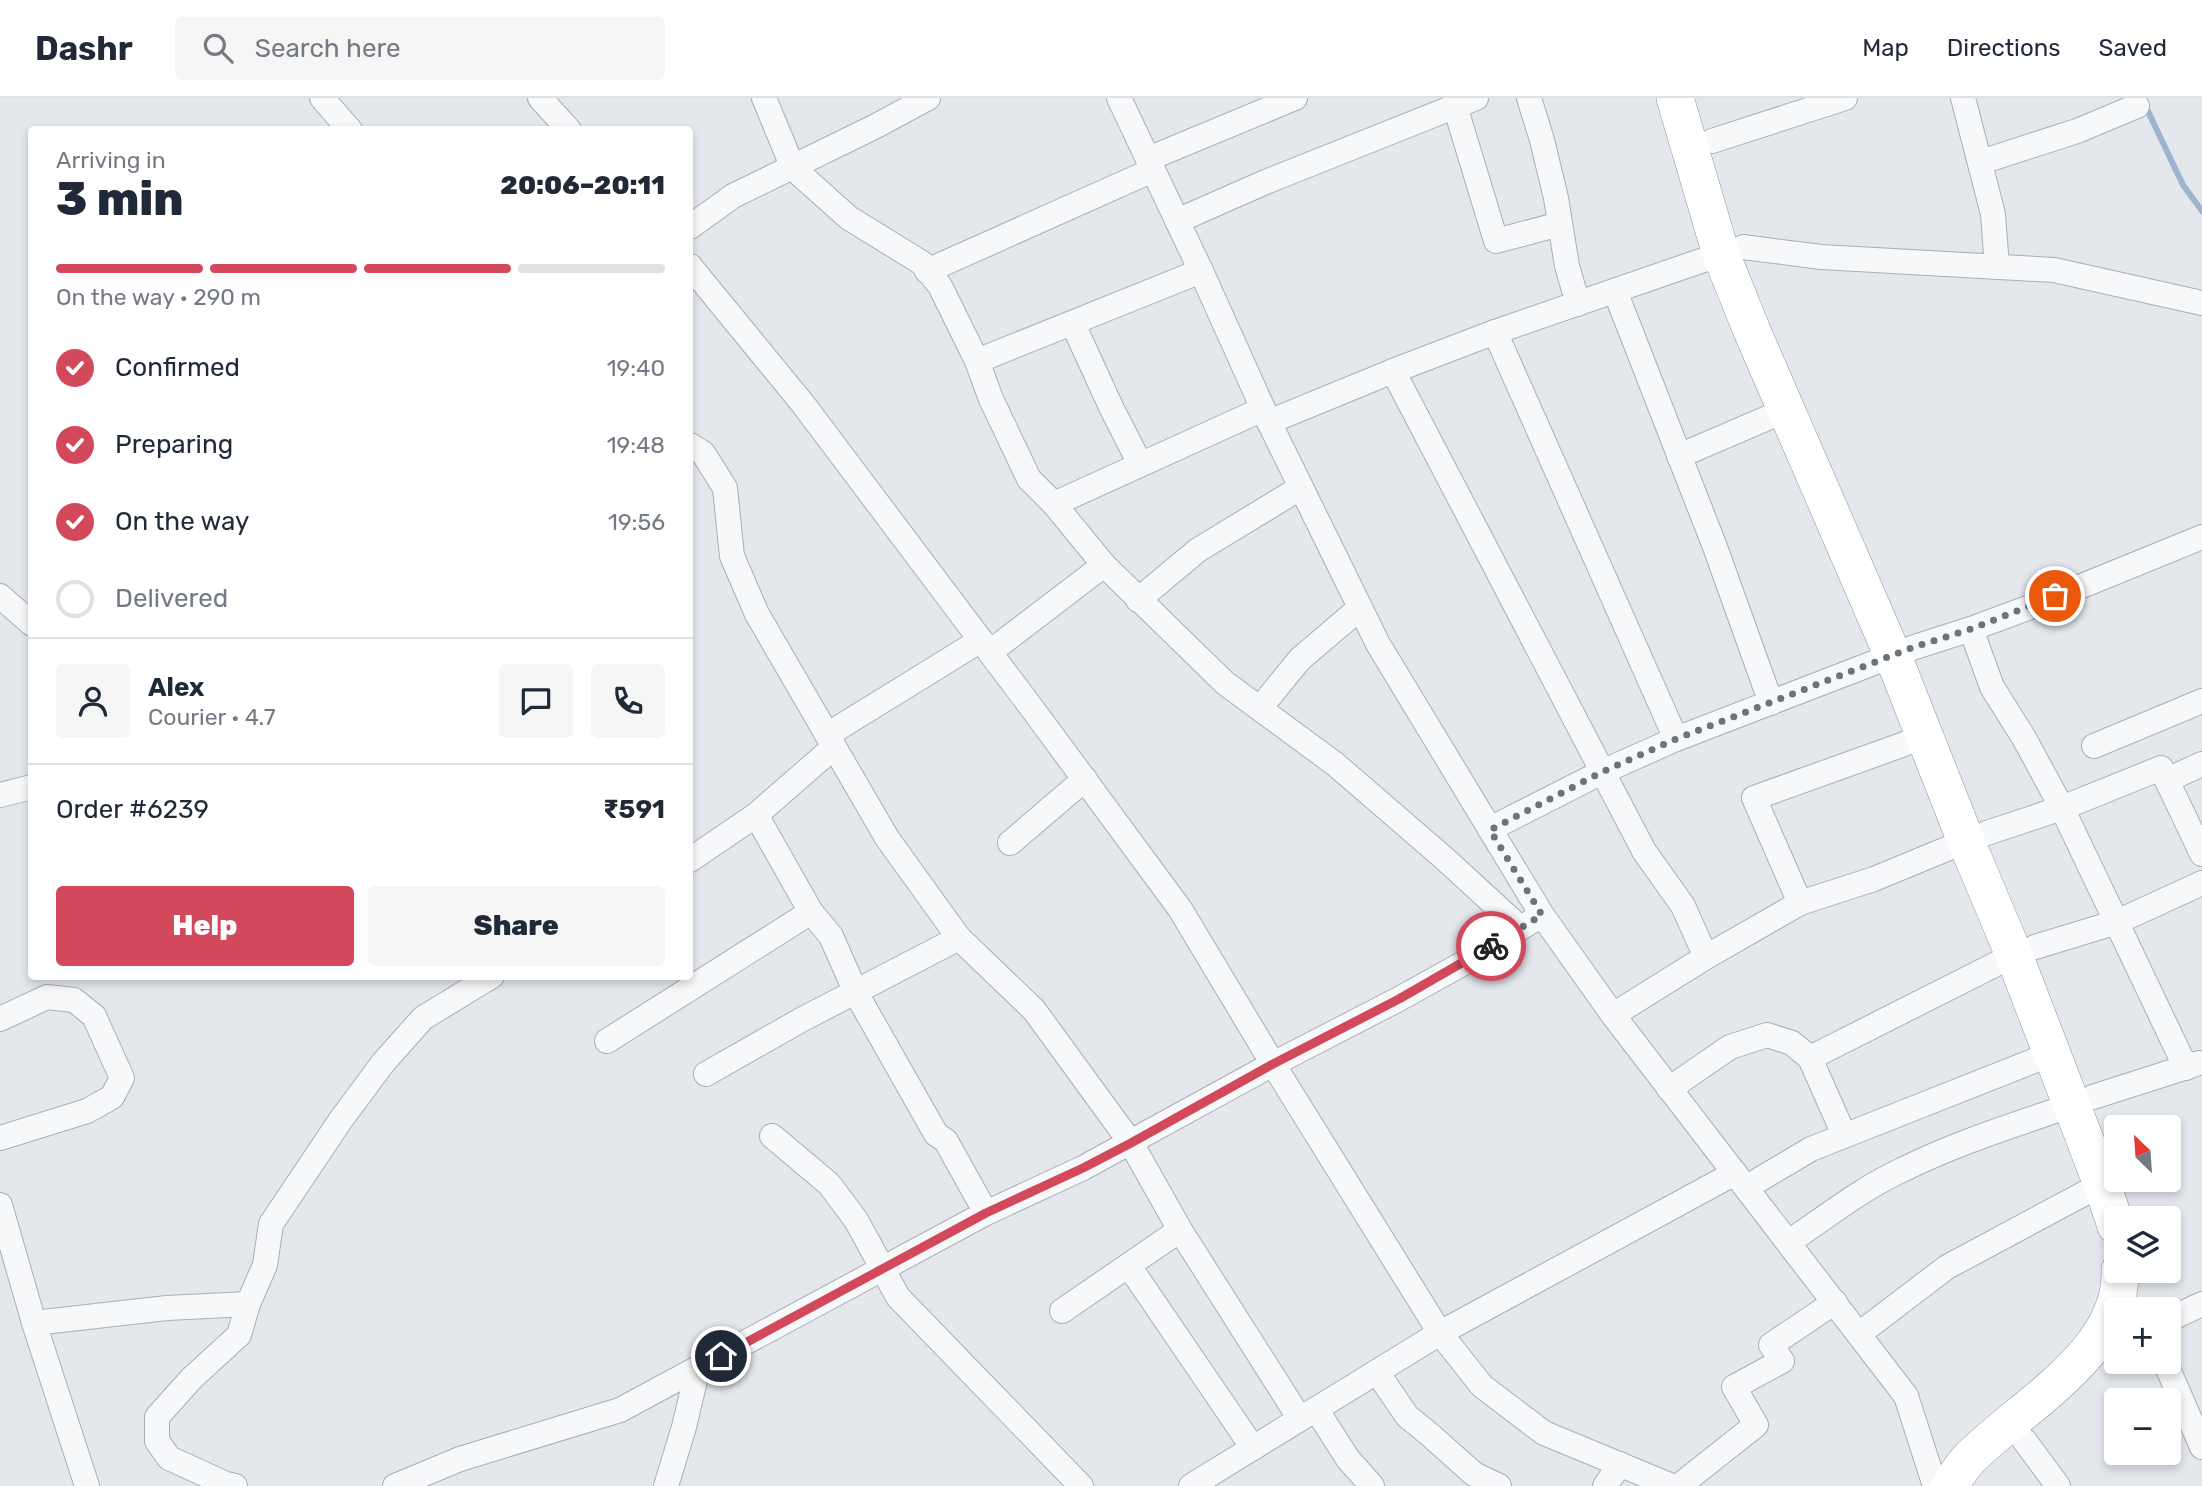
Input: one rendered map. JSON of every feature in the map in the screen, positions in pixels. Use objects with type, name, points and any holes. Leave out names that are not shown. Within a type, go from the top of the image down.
[{"type":"highway","points":[[1675,98],[1732,251],[1786,410],[1904,652],[1924,737],[1976,837]]},
{"type":"highway","points":[[1699,98],[1712,141],[1732,251],[1773,322],[1976,837],[2104,1150]]},
{"type":"highway","points":[[2024,951],[2051,1054],[2082,1101]]},
{"type":"highway","points":[[1949,1486],[1967,1461],[2073,1369],[2111,1319],[2121,1283]]},
{"type":"highway","points":[[1977,1486],[1984,1476],[2024,1440],[2090,1385],[2104,1367]]},
{"type":"street","points":[[322,98],[346,126]]},
{"type":"street","points":[[540,98],[565,126]]},
{"type":"street","points":[[764,98],[793,168],[849,218],[922,263],[940,286],[977,360],[991,399],[1029,479],[1054,504],[1104,565],[1225,683],[1335,764],[1520,928]]},
{"type":"street","points":[[693,225],[733,196],[929,98]]},
{"type":"street","points":[[1119,98],[1300,488],[1378,644],[1542,915],[1613,1015],[1906,1396],[1935,1486]]},
{"type":"street","points":[[927,271],[1295,98]]},
{"type":"street","points":[[1529,98],[1542,140],[1567,266],[1578,304]]},
{"type":"street","points":[[1712,141],[1845,98]]},
{"type":"street","points":[[1963,98],[1993,214],[1997,267]]},
{"type":"street","points":[[1177,221],[1268,181],[1466,102],[1496,241],[1560,223]]},
{"type":"street","points":[[1981,162],[2077,131],[2137,106]]},
{"type":"street","points":[[1054,504],[1140,464],[1266,415],[1495,332],[1732,251],[2054,270],[2202,303]]},
{"type":"street","points":[[977,360],[1201,271]]},
{"type":"street","points":[[694,281],[803,404],[1180,909],[1440,1333],[1482,1386],[1544,1433],[1672,1486]]},
{"type":"street","points":[[1615,291],[1771,703]]},
{"type":"street","points":[[1073,324],[1140,464]]},
{"type":"street","points":[[1495,332],[1676,739]]},
{"type":"street","points":[[1393,371],[1644,851],[1683,906],[1706,957]]},
{"type":"street","points":[[1679,456],[1786,410]]},
{"type":"street","points":[[693,447],[703,453],[726,488],[732,556],[757,614],[887,838],[959,938],[1034,1010],[1131,1143],[1180,1230],[1308,1414],[1372,1486]]},
{"type":"street","points":[[1139,600],[1198,550],[1300,488]]},
{"type":"street","points":[[1490,830],[1602,772],[1676,739],[1971,629],[2202,537]]},
{"type":"street","points":[[693,858],[756,815],[830,741],[985,646],[1104,565]]},
{"type":"street","points":[[0,596],[28,620]]},
{"type":"street","points":[[1260,708],[1300,659],[1360,608]]},
{"type":"street","points":[[1789,1242],[1865,1190],[1903,1169],[1997,1130],[2194,1065],[2117,922],[2062,808],[2024,738],[1992,687],[1971,629]]},
{"type":"street","points":[[2094,746],[2202,701]]},
{"type":"street","points":[[1800,903],[1754,798],[1924,737]]},
{"type":"street","points":[[2167,780],[2202,764]]},
{"type":"street","points":[[1613,1015],[1800,903],[1874,879],[1976,837],[2062,808],[2161,768],[2202,854]]},
{"type":"street","points":[[1010,843],[1085,779]]},
{"type":"street","points":[[0,795],[28,788]]},
{"type":"street","points":[[756,815],[811,912],[831,936],[856,993],[936,1134],[946,1141],[986,1213]]},
{"type":"street","points":[[1810,1058],[2024,951],[2117,922],[2202,883]]},
{"type":"street","points":[[607,1041],[811,912]]},
{"type":"street","points":[[395,1486],[460,1459],[620,1410],[986,1213],[1131,1143],[1462,964],[1542,915]]},
{"type":"street","points":[[706,1074],[801,1020],[959,938]]},
{"type":"street","points":[[235,1486],[169,1458],[156,1441],[157,1417],[192,1378],[239,1335],[248,1304],[265,1265],[271,1224],[347,1111],[383,1063],[423,1018],[485,980]]},
{"type":"street","points":[[0,1018],[47,997],[75,999],[94,1016],[122,1078],[112,1097],[88,1111],[0,1138]]},
{"type":"street","points":[[1669,1089],[1730,1047],[1766,1035],[1792,1043],[1810,1058],[1844,1135]]},
{"type":"street","points":[[1191,1486],[1440,1333],[1741,1180],[1844,1135],[2051,1054]]},
{"type":"street","points":[[772,1136],[829,1184],[856,1220],[898,1297],[1082,1486]]},
{"type":"street","points":[[1859,1334],[1947,1267],[2104,1179]]},
{"type":"street","points":[[0,1205],[34,1323],[87,1486]]},
{"type":"street","points":[[1062,1311],[1180,1230]]},
{"type":"street","points":[[1129,1266],[1253,1448]]},
{"type":"street","points":[[1679,1486],[1755,1425],[1734,1387],[1782,1361],[1771,1345],[1835,1302]]},
{"type":"street","points":[[34,1323],[167,1308],[248,1304]]},
{"type":"street","points":[[2181,1314],[2202,1304]]},
{"type":"street","points":[[666,1486],[698,1368]]},
{"type":"street","points":[[1377,1372],[1407,1416],[1474,1474],[1499,1486]]},
{"type":"street","points":[[2170,1374],[2202,1447]]},
{"type":"street","points":[[2024,1440],[2058,1486]]},
{"type":"street","points":[[1605,1486],[1620,1464]]},
{"type":"waterway","points":[[2145,105],[2183,185],[2202,211]]},
{"type":"way so far","points":[[1491,946],[1542,915],[1490,830],[1602,772],[1676,739],[2055,596]]},
{"type":"route","points":[[721,1356],[986,1213],[1131,1143],[1273,1064],[1399,999],[1491,946]]}]
